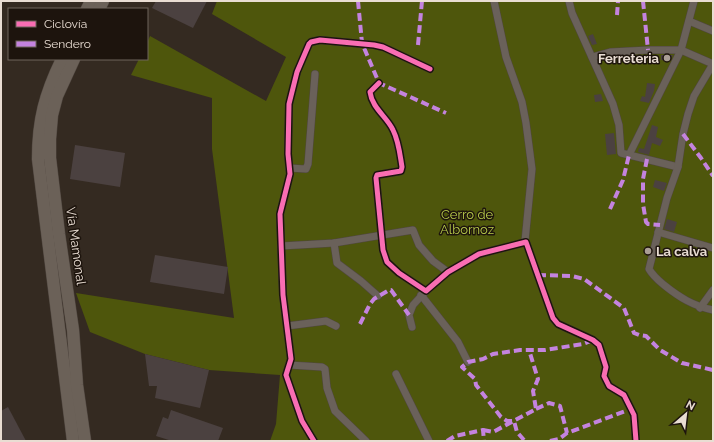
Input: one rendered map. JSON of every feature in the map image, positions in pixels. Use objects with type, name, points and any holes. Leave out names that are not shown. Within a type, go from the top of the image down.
[{"type":"main road","name":"Vía Mamonal","points":[[62,60],[47,94],[41,115],[38,139],[38,159],[74,441]]},
{"type":"main road","name":"Vía Mamonal","points":[[74,60],[57,96],[52,116],[50,138],[53,181],[73,330],[77,385],[85,441]]},
{"type":"street","points":[[494,1],[506,57],[522,102],[528,138],[532,169],[525,241],[553,318],[558,324],[593,340],[599,346],[606,367],[604,376],[609,386],[624,395],[634,415],[636,441]]},
{"type":"street","points":[[569,1],[572,13],[606,86],[620,125],[620,152],[622,154],[678,167]]},
{"type":"street","points":[[629,155],[682,50],[694,1]]},
{"type":"street","points":[[689,21],[713,31]]},
{"type":"street","points":[[314,441],[302,421],[286,375],[291,359],[282,295],[280,214],[290,174],[289,104],[297,72],[309,44],[320,40],[374,44],[430,69]]},
{"type":"street","points":[[592,57],[610,52],[682,50],[713,64],[694,96],[688,114],[682,134],[678,167],[667,198],[649,269],[652,275],[680,298],[700,308],[713,310]]},
{"type":"street","points":[[289,168],[306,169],[308,164],[315,74]]},
{"type":"street","points":[[379,84],[370,92],[371,96],[376,106],[393,129],[398,142],[402,167],[401,171],[377,175],[376,178],[383,250],[387,262],[399,274],[424,293],[458,342],[468,362]]},
{"type":"street","points":[[281,246],[334,243],[414,230],[419,245],[433,261],[448,272]]},
{"type":"street","points":[[658,232],[713,248]]},
{"type":"street","points":[[412,327],[409,315],[424,293],[448,272],[479,254],[525,241]]},
{"type":"street","points":[[334,243],[337,263],[378,296]]},
{"type":"street","points":[[700,308],[713,290]]},
{"type":"street","points":[[287,326],[326,321],[336,326]]},
{"type":"street","points":[[289,365],[322,367],[325,369],[327,388],[335,411],[366,441]]},
{"type":"street","points":[[396,374],[429,441]]},
{"type":"green space","name":"Cerro de Albornoz","points":[[217,1],[713,1],[713,441],[270,441],[276,424],[280,375],[209,370],[145,354],[90,332],[76,293],[234,318],[212,149],[212,98],[131,75],[138,60],[148,60],[148,41],[150,36],[266,101],[286,57],[212,14]]},
{"type":"building","points":[[156,1],[207,1],[193,28],[152,8]]},
{"type":"building","points":[[593,34],[597,44],[592,45],[588,36]]},
{"type":"building","name":"Ferreteria","points":[[661,55],[673,55],[670,61],[661,60]]},
{"type":"building","points":[[647,83],[655,84],[649,103],[640,101],[642,96],[645,97]]},
{"type":"building","points":[[601,94],[603,101],[595,102],[594,95]]},
{"type":"building","points":[[652,125],[658,127],[656,137],[663,140],[660,146],[652,143],[649,155],[638,152],[639,148],[644,149]]},
{"type":"building","points":[[614,133],[616,154],[607,155],[605,134]]},
{"type":"building","points":[[75,145],[125,153],[120,187],[70,179]]},
{"type":"building","points":[[655,180],[667,183],[664,191],[653,187]]},
{"type":"building","points":[[667,219],[677,222],[674,232],[664,229]]},
{"type":"building","points":[[155,255],[228,267],[224,294],[150,282]]},
{"type":"building","points":[[145,354],[209,370],[200,408],[155,398],[157,386],[149,386]]},
{"type":"building","points":[[8,407],[26,441],[1,441],[1,411]]},
{"type":"building","points":[[171,410],[223,428],[218,441],[172,441],[156,436],[163,417],[168,419]]},
{"type":"marked path","points":[[358,1],[362,43],[379,83],[446,113]]},
{"type":"marked path","points":[[418,45],[422,1]]},
{"type":"marked path","points":[[617,15],[618,1]]},
{"type":"marked path","points":[[643,1],[648,50]]},
{"type":"marked path","points":[[683,134],[713,176]]},
{"type":"marked path","points":[[610,209],[623,180],[629,155]]},
{"type":"marked path","points":[[647,159],[643,179],[643,204],[646,222],[648,224],[660,225]]},
{"type":"marked path","points":[[538,275],[572,276],[584,279],[624,308],[634,333],[646,336],[660,350],[682,363],[713,370]]},
{"type":"marked path","points":[[360,324],[374,299],[389,290],[391,290],[409,315]]},
{"type":"marked path","points":[[524,440],[517,432],[514,421],[507,421],[501,417],[476,385],[475,379],[462,367],[468,362],[483,359],[493,354],[520,350],[545,350],[583,344],[593,340]]},
{"type":"marked path","points":[[483,430],[493,432],[536,409],[533,391],[538,379],[529,350]]},
{"type":"marked path","points":[[536,409],[549,403],[560,406],[567,433]]},
{"type":"marked path","points":[[550,441],[559,439],[567,433],[631,409]]},
{"type":"marked path","points":[[447,441],[455,436],[483,430],[484,441]]},
{"type":"cycle path","points":[[314,441],[302,421],[286,375],[291,359],[283,295],[280,214],[290,174],[288,154],[289,104],[297,72],[309,44],[320,40],[383,47],[430,69]]},
{"type":"cycle path","points":[[379,83],[370,92],[371,98],[390,125],[397,139],[402,167],[401,171],[377,175],[376,178],[383,250],[387,262],[399,273],[426,291],[448,272],[479,254],[526,242],[553,318],[558,324],[593,340],[599,345],[606,367],[604,376],[609,386],[624,395],[634,415],[636,441]]},
{"type":"place","name":"Ferreteria","points":[[667,58]]},
{"type":"place","name":"La calva","points":[[648,251]]}]
